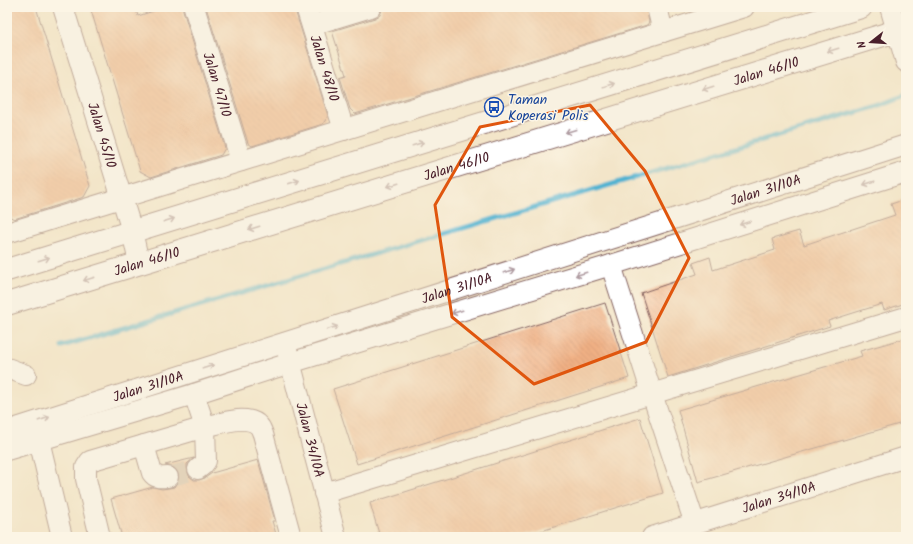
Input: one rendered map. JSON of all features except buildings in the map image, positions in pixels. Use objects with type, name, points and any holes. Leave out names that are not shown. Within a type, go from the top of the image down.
[{"type":"main road","points":[[7,270],[861,7]]},
{"type":"main road","name":"Jalan 46/10","points":[[7,304],[901,29]]},
{"type":"street","name":"Jalan 45/10","points":[[63,7],[132,231],[139,264]]},
{"type":"street","name":"Jalan 47/10","points":[[194,7],[241,161]]},
{"type":"street","points":[[309,16],[371,7]]},
{"type":"street","points":[[657,7],[663,32]]},
{"type":"street","points":[[7,233],[744,7]]},
{"type":"street","points":[[890,7],[901,29],[906,62]]},
{"type":"street","name":"Jalan 48/10","points":[[309,16],[344,130]]},
{"type":"street","name":"Jalan 31/10A","points":[[7,431],[906,145]]},
{"type":"street","name":"Jalan 31/10A","points":[[7,450],[194,394],[906,172]]},
{"type":"street","points":[[611,265],[695,524]]},
{"type":"street","points":[[324,493],[906,317]]},
{"type":"street","name":"Jalan 34/10A","points":[[285,343],[336,537]]},
{"type":"street","points":[[7,368],[26,375]]},
{"type":"street","points":[[194,394],[204,428],[206,461],[198,469]]},
{"type":"street","points":[[100,537],[86,479],[86,467],[90,461],[204,428],[236,420],[248,420],[258,425],[263,434],[291,537]]},
{"type":"street","points":[[39,440],[62,537]]},
{"type":"street","points":[[144,446],[154,476],[157,478],[168,477]]},
{"type":"street","name":"Jalan 34/10A","points":[[652,537],[906,457]]},
{"type":"highlighted area","points":[[590,105],[645,171],[689,258],[646,342],[534,384],[452,317],[435,205],[480,127]]},
{"type":"waterway","points":[[62,346],[878,106],[906,95]]},
{"type":"tunnel","points":[[168,477],[198,469]]},
{"type":"place","name":"Taman Koperasi Polis","points":[[494,107]]}]
